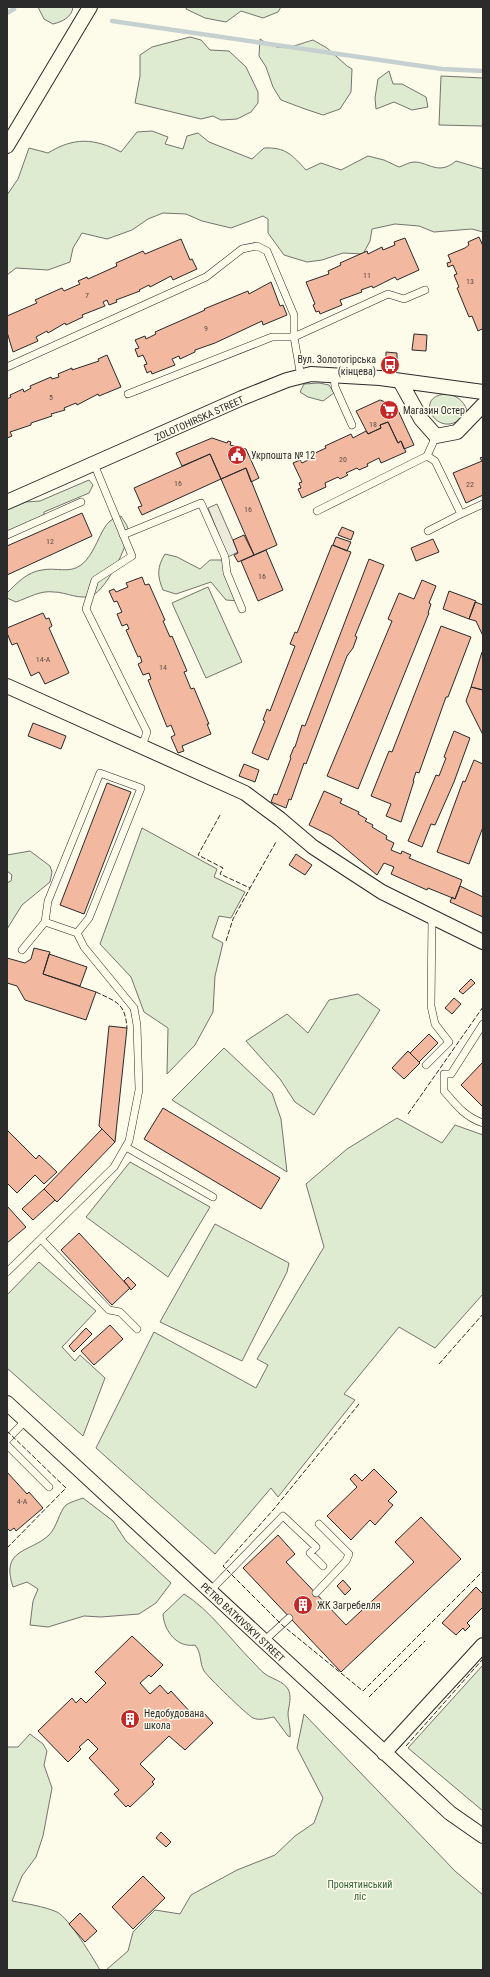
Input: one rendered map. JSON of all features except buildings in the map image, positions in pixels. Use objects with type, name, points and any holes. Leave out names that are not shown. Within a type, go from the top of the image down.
[{"type":"street","points":[[7,146],[90,7]]},
{"type":"street","name":"ZOLOTOHIRSKA STREET","points":[[7,502],[242,398],[287,380],[311,374],[400,380],[483,392]]},
{"type":"street","points":[[400,380],[420,418],[436,436],[457,432],[483,405]]},
{"type":"street","points":[[7,686],[245,793],[280,819],[313,847],[382,892],[483,942]]},
{"type":"street","name":"PETRO BATKIVSKYI STREET","points":[[7,1403],[384,1753],[450,1813],[483,1836]]},
{"type":"street","points":[[384,1753],[483,1645]]},
{"type":"lane","points":[[7,367],[206,277],[242,249],[257,246],[267,251],[294,315],[294,337],[300,377]]},
{"type":"lane","points":[[128,394],[272,337],[294,337],[388,294],[404,299],[425,290]]},
{"type":"lane","points":[[334,376],[335,387],[352,425]]},
{"type":"lane","points":[[317,511],[427,456],[436,436]]},
{"type":"lane","points":[[427,456],[435,461],[461,514]]},
{"type":"lane","points":[[94,464],[132,556],[95,580],[86,608],[147,732],[142,746]]},
{"type":"lane","points":[[7,535],[81,502]]},
{"type":"lane","points":[[123,535],[201,502],[225,557],[227,573],[242,609]]},
{"type":"lane","points":[[428,531],[483,504]]},
{"type":"lane","points":[[22,950],[45,922],[48,901],[100,773],[141,788],[89,918],[77,933]]},
{"type":"lane","points":[[426,1065],[449,1042],[435,1024],[431,1006],[432,917]]},
{"type":"lane","points":[[7,1272],[114,1167],[129,1141],[139,1090],[137,1025],[134,1008],[84,947],[77,933],[45,922]]},
{"type":"lane","points":[[483,1024],[451,1074],[444,1074],[444,1091],[460,1110],[472,1119],[483,1122]]},
{"type":"lane","points":[[126,1147],[213,1197]]},
{"type":"lane","points":[[41,1239],[109,1310],[120,1312],[137,1329]]},
{"type":"lane","points":[[7,1440],[26,1420]]},
{"type":"lane","points":[[7,1445],[49,1487]]},
{"type":"lane","points":[[210,1591],[283,1516],[316,1547],[310,1554],[323,1566]]},
{"type":"lane","points":[[316,1593],[346,1561],[349,1554],[319,1524]]},
{"type":"lane","points":[[264,1641],[290,1618]]},
{"type":"green space","points":[[38,7],[73,7],[69,16],[60,22],[53,24],[44,19]]},
{"type":"green space","points":[[187,7],[281,7],[278,12],[263,18],[241,11],[226,22],[205,18],[186,9]]},
{"type":"green space","points":[[190,37],[201,40],[210,50],[229,51],[246,67],[258,92],[258,103],[251,112],[237,119],[221,120],[213,116],[201,119],[135,103],[140,76],[140,55],[152,47]]},
{"type":"green space","points":[[260,39],[273,46],[279,47],[291,46],[313,40],[327,48],[352,69],[351,92],[340,109],[323,115],[281,100],[273,87],[266,67],[259,56]]},
{"type":"green space","points":[[389,71],[393,84],[402,84],[426,97],[428,107],[412,110],[394,102],[376,109],[375,98],[378,79]]},
{"type":"green space","points":[[441,76],[483,78],[483,126],[439,125]]},
{"type":"green space","points":[[152,131],[168,137],[165,144],[183,149],[187,136],[198,133],[209,142],[252,159],[264,148],[278,149],[292,156],[306,170],[321,163],[341,170],[368,156],[384,160],[399,167],[414,162],[439,168],[450,165],[456,161],[483,169],[483,232],[472,229],[434,232],[419,226],[395,224],[372,229],[370,241],[363,254],[343,253],[322,260],[307,262],[284,255],[268,233],[268,219],[263,216],[231,228],[202,221],[186,214],[163,213],[148,219],[132,230],[107,239],[82,233],[73,248],[70,262],[48,270],[16,268],[7,275],[7,195],[18,179],[29,148],[48,153],[67,144],[84,141],[102,144],[121,152],[137,132]]},
{"type":"green space","points":[[319,383],[329,385],[334,393],[323,401],[308,397],[300,392],[304,384]]},
{"type":"green space","points":[[446,394],[459,399],[467,410],[462,418],[450,424],[436,420],[430,408],[431,401],[436,396]]},
{"type":"green space","points":[[89,480],[93,485],[89,493],[44,512],[44,515],[7,534],[7,510],[26,502],[40,501]]},
{"type":"green space","points":[[121,516],[128,528],[128,537],[116,566],[104,584],[93,595],[84,597],[59,592],[44,592],[16,602],[7,598],[7,593],[15,585],[32,573],[47,569],[67,570],[81,565],[86,561],[94,549],[106,525],[111,520]]},
{"type":"green space","points":[[165,554],[177,557],[200,569],[210,560],[223,560],[236,590],[239,601],[226,600],[211,582],[176,594],[163,590],[159,576],[159,567]]},
{"type":"green space","points":[[208,587],[242,662],[206,678],[172,603]]},
{"type":"green space","points":[[142,828],[217,869],[214,877],[245,892],[231,918],[219,916],[212,937],[223,943],[215,976],[213,1012],[195,1045],[167,1074],[168,1028],[144,1012],[131,977],[100,944]]},
{"type":"green space","points":[[30,851],[50,866],[52,872],[50,882],[22,905],[7,929],[7,883],[11,881],[12,875],[7,871],[7,855]]},
{"type":"green space","points":[[358,994],[380,1010],[314,1115],[295,1102],[280,1079],[246,1041],[287,1014],[308,1033],[329,1000]]},
{"type":"green space","points":[[224,1048],[272,1093],[281,1119],[287,1172],[172,1100]]},
{"type":"green space","points":[[397,1118],[442,1143],[455,1125],[483,1135],[483,1294],[435,1348],[399,1327],[344,1394],[355,1400],[278,1497],[271,1488],[215,1554],[96,1448],[154,1332],[256,1388],[268,1365],[257,1359],[324,1247],[306,1184],[347,1149]]},
{"type":"green space","points":[[130,1162],[210,1207],[168,1277],[86,1217]]},
{"type":"green space","points":[[215,1224],[289,1263],[287,1272],[242,1361],[160,1322]]},
{"type":"green space","points":[[39,1262],[96,1311],[62,1347],[75,1361],[80,1355],[105,1378],[83,1436],[7,1368],[7,1295]]},
{"type":"green space","points":[[83,1498],[113,1521],[126,1541],[171,1583],[156,1603],[139,1614],[101,1617],[84,1616],[48,1627],[30,1625],[33,1601],[38,1589],[27,1582],[13,1587],[10,1574],[10,1565],[19,1553],[41,1541],[52,1532],[66,1505]]},
{"type":"green space","points":[[184,1594],[211,1616],[263,1672],[286,1686],[290,1698],[288,1713],[290,1737],[274,1717],[256,1719],[243,1710],[204,1671],[201,1664],[199,1651],[195,1645],[183,1644],[177,1641],[169,1632],[163,1614]]},
{"type":"green space","points":[[483,1665],[483,1811],[408,1748]]},
{"type":"green space","name":"Пронятинський ліс","points":[[304,1714],[455,1871],[483,1895],[483,1970],[106,1970],[128,1951],[133,1932],[155,1910],[180,1914],[191,1895],[237,1870],[275,1855],[295,1836],[314,1823],[323,1798],[297,1748]]},
{"type":"green space","points":[[30,1734],[43,1744],[47,1751],[44,1765],[52,1788],[43,1836],[36,1857],[22,1876],[12,1901],[35,1905],[57,1912],[68,1922],[100,1970],[7,1970],[7,1747],[18,1747]]},
{"type":"shaded area","points":[[217,504],[238,552],[228,557],[208,508]]},
{"type":"waterway","points":[[7,13],[14,9]]},
{"type":"waterway","points":[[112,21],[442,69],[483,71]]},
{"type":"fence","points":[[220,815],[198,855],[223,868],[220,874],[250,888],[276,842]]},
{"type":"fence","points":[[226,941],[233,919],[250,888]]},
{"type":"fence","points":[[96,992],[119,1004],[124,1013],[127,1028]]},
{"type":"fence","points":[[408,1114],[483,1007]]},
{"type":"fence","points":[[439,1364],[483,1314]]},
{"type":"fence","points":[[359,1404],[274,1509],[223,1566],[282,1625],[363,1691],[483,1571]]},
{"type":"fence","points":[[7,1431],[66,1488],[7,1548]]},
{"type":"fence","points":[[369,1697],[425,1641]]},
{"type":"fence","points":[[406,1746],[482,1660]]},
{"type":"place","name":"Вул. Золотогірська (кінцева)","points":[[390,365]]},
{"type":"place","name":"Магазин Остер","points":[[389,410]]},
{"type":"place","name":"Укрпошта № 12","points":[[237,455]]},
{"type":"place","name":"ЖК Загребелля","points":[[303,1605]]},
{"type":"place","name":"Недобудована школа","points":[[130,1719]]}]
